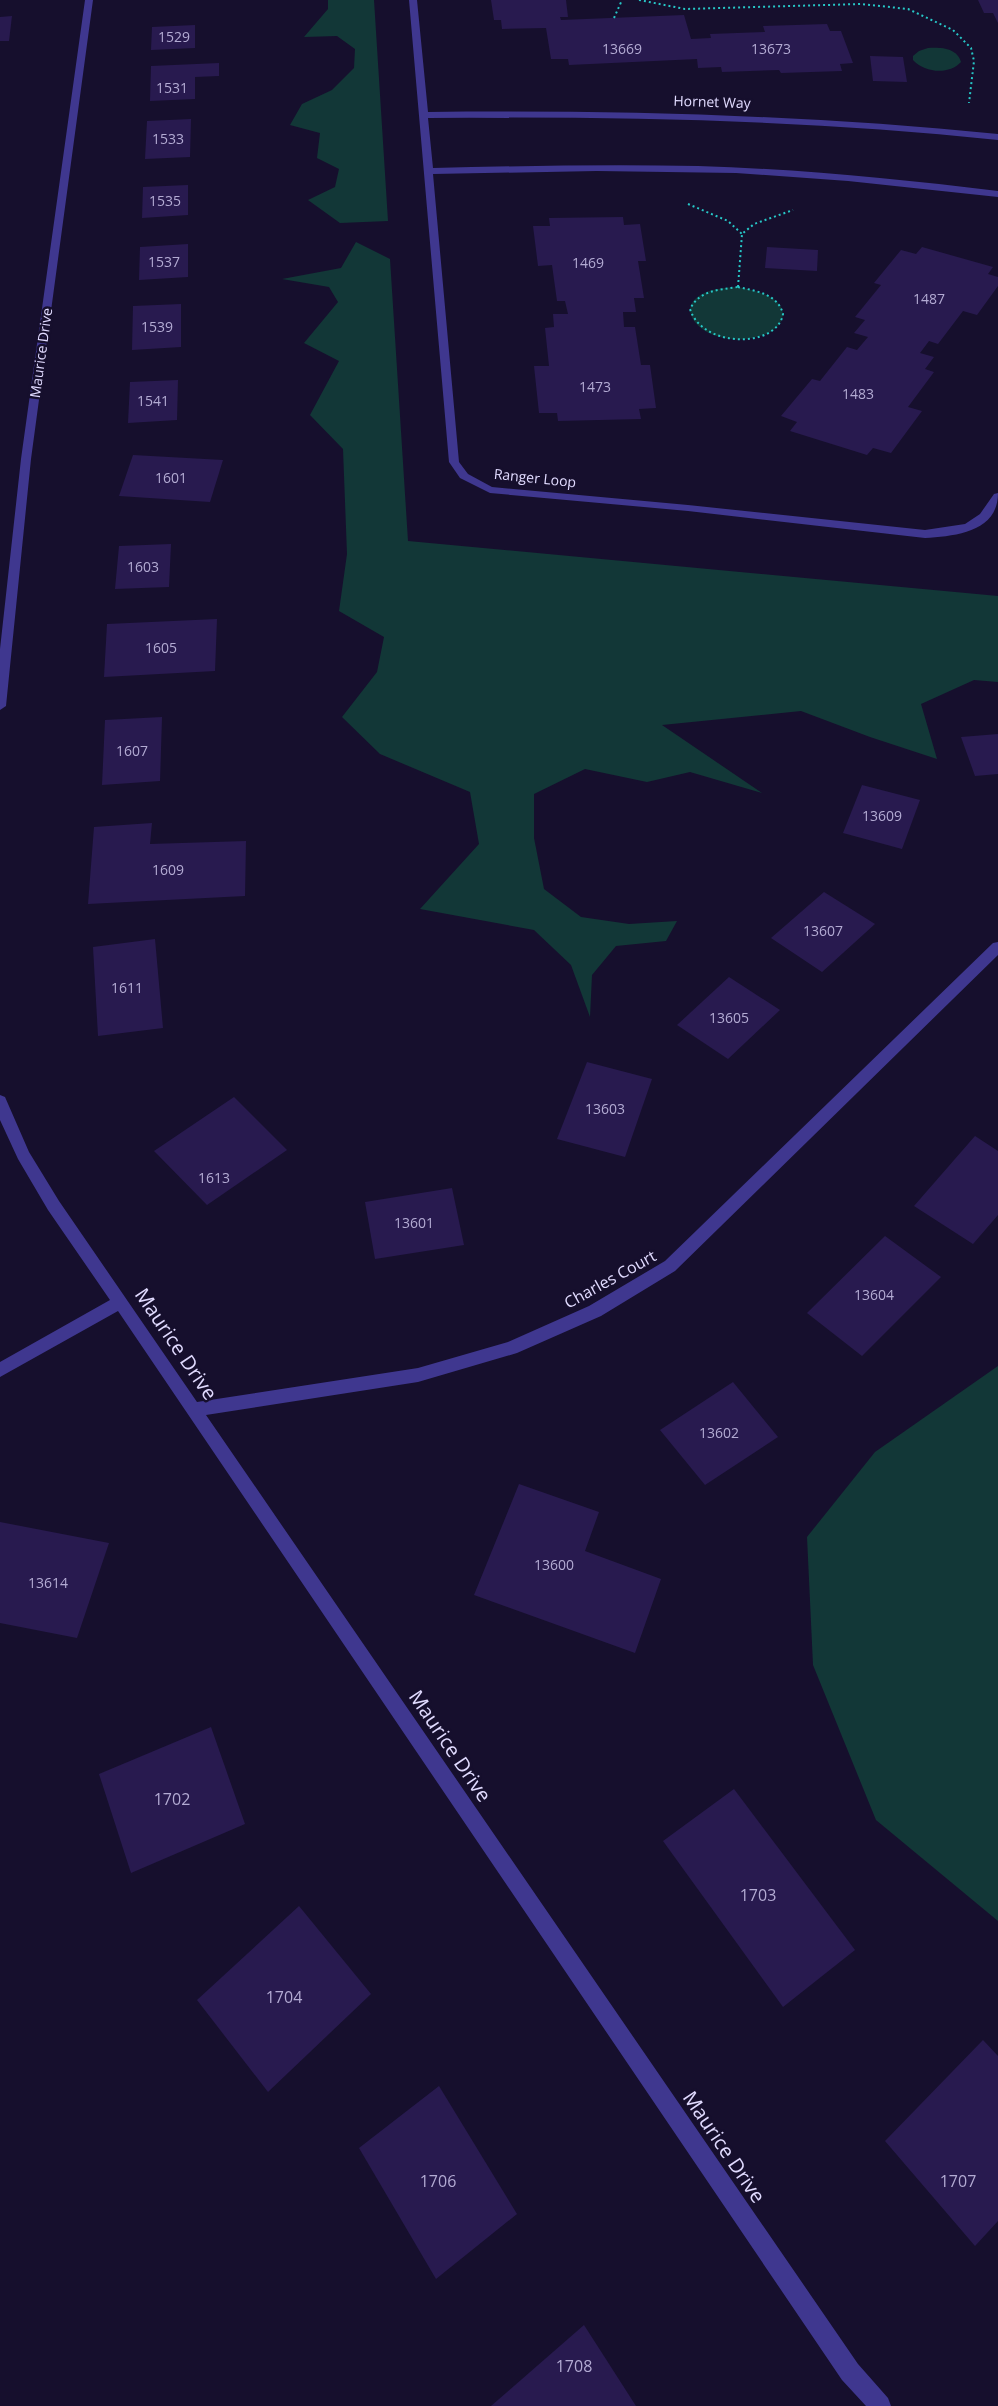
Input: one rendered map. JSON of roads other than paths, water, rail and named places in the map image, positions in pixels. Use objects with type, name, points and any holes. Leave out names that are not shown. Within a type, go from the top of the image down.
[{"type":"street","name":"Maurice Drive","points":[[0,706],[26,459],[89,0]]},
{"type":"street","name":"Ranger Loop","points":[[413,0],[454,462],[457,470],[470,482],[490,490],[688,508],[925,534],[951,532],[974,525],[989,513],[998,496]]},
{"type":"street","name":"Hornet Way","points":[[424,115],[677,114],[808,120],[998,137]]},
{"type":"street","points":[[428,171],[578,168],[700,169],[833,176],[998,194]]},
{"type":"street","name":"Charles Court","points":[[193,1410],[418,1374],[511,1348],[595,1311],[670,1266],[998,947]]},
{"type":"street","name":"Maurice Drive","points":[[0,1101],[10,1130],[29,1166],[120,1302],[850,2372],[880,2406]]},
{"type":"street","points":[[0,1370],[120,1302]]}]
